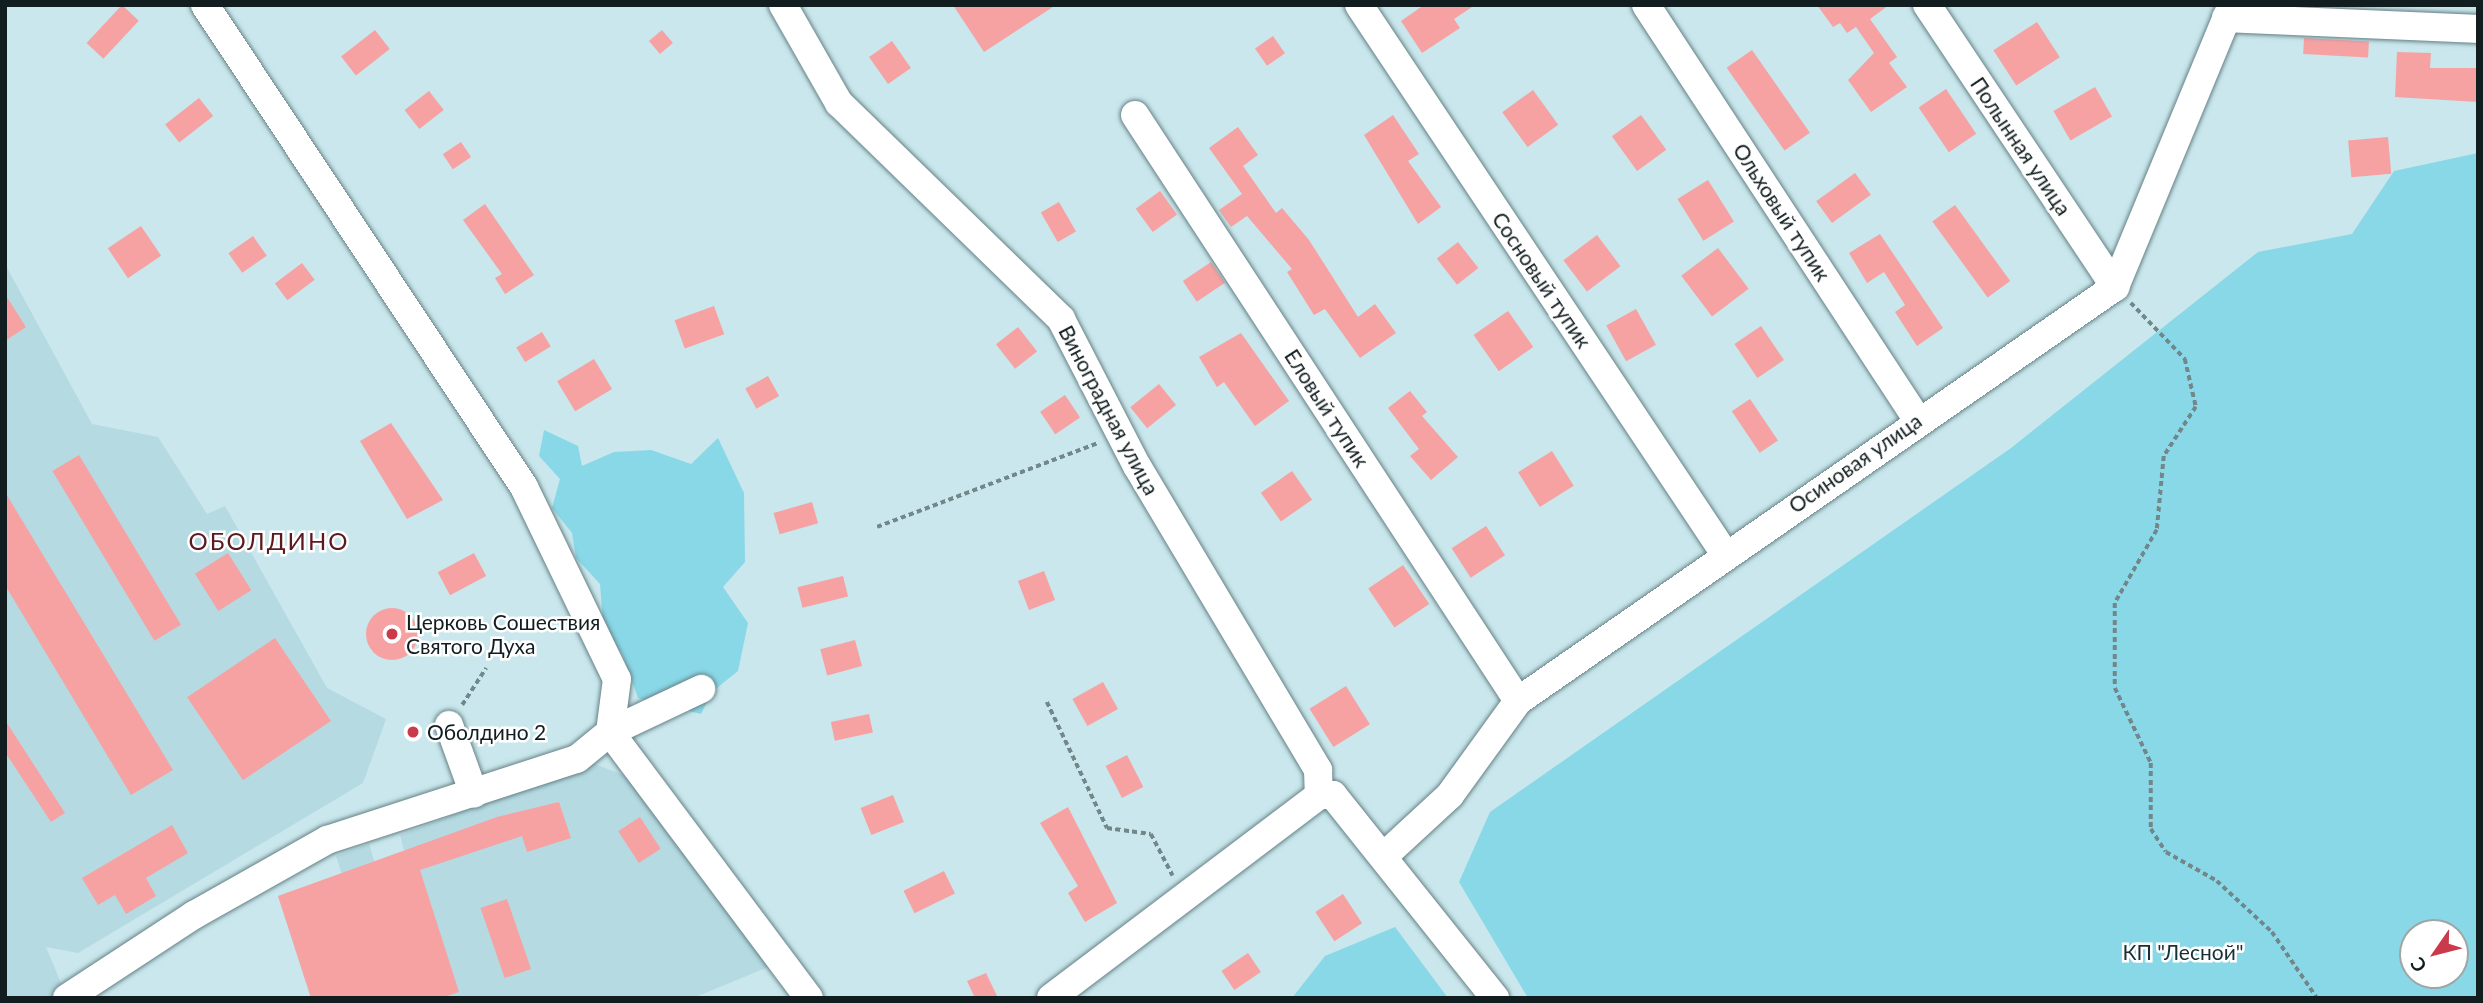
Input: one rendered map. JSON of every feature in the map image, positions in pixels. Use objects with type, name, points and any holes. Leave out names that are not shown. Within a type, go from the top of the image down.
[{"type":"street","points":[[205,5],[524,487],[617,679],[610,732],[809,998]]},
{"type":"street","name":"Виноградная улица","points":[[783,5],[839,103],[1061,319],[1123,433],[1318,770],[1318,794]]},
{"type":"street","name":"Сосновый тупик","points":[[1359,5],[1725,554]]},
{"type":"street","name":"Ольховый тупик","points":[[1646,5],[1918,420]]},
{"type":"street","name":"Полынная улица","points":[[1927,5],[2115,287]]},
{"type":"street","points":[[2115,287],[2229,12],[2478,29]]},
{"type":"street","name":"Еловый тупик","points":[[1135,115],[1518,701]]},
{"type":"street","name":"Осиновая улица","points":[[1384,856],[1451,795],[1518,701],[1918,420],[2115,287]]},
{"type":"street","points":[[67,998],[194,915],[327,840],[577,759],[610,732],[701,689]]},
{"type":"street","points":[[449,725],[474,794]]},
{"type":"street","points":[[1051,998],[1318,794],[1333,794],[1495,998]]},
{"type":"path","points":[[2115,287],[2185,359],[2196,407],[2164,457],[2157,530],[2115,603],[2115,688],[2151,763],[2151,829],[2166,852],[2217,881],[2272,932],[2317,998]]},
{"type":"path","points":[[877,527],[1123,433]]},
{"type":"path","points":[[449,725],[486,668]]},
{"type":"path","points":[[1047,702],[1107,828],[1151,834],[1184,897]]},
{"type":"shaded area","points":[[5,264],[92,424],[158,437],[207,514],[225,506],[327,688],[386,719],[363,783],[78,953],[46,947],[67,998],[5,998]]},
{"type":"shaded area","points":[[592,763],[634,779],[771,966],[693,998],[311,998],[278,896],[342,875],[336,856],[369,844],[375,864],[405,854],[400,835]]},
{"type":"green space","name":"КП \"Лесной\"","points":[[2478,153],[2478,998],[1528,998],[1459,882],[1490,812],[2011,448],[2258,252],[2352,234],[2394,171]]},
{"type":"green space","points":[[544,430],[578,446],[582,466],[614,452],[651,450],[691,464],[718,438],[744,493],[745,562],[723,587],[748,623],[738,671],[712,692],[701,714],[638,698],[622,653],[604,634],[600,584],[576,558],[572,533],[552,508],[560,479],[539,456]]},
{"type":"green space","points":[[1395,927],[1448,998],[1292,998],[1325,956]]},
{"type":"building","points":[[122,5],[139,21],[103,59],[87,43]]},
{"type":"building","points":[[953,5],[1056,5],[984,52]]},
{"type":"building","points":[[1424,5],[1475,5],[1454,19],[1460,28],[1422,53],[1401,21]]},
{"type":"building","points":[[1817,5],[1889,5],[1870,19],[1897,57],[1889,63],[1907,87],[1871,112],[1848,80],[1874,53],[1856,27],[1847,33],[1840,23],[1833,27]]},
{"type":"building","points":[[2037,22],[2060,57],[2016,86],[1993,50]]},
{"type":"building","points":[[375,30],[390,49],[356,75],[341,56]]},
{"type":"building","points":[[662,30],[673,43],[660,54],[649,41]]},
{"type":"building","points":[[1273,36],[1285,53],[1267,66],[1255,49]]},
{"type":"building","points":[[2304,38],[2369,41],[2368,57],[2303,54]]},
{"type":"building","points":[[892,41],[911,68],[888,84],[869,57]]},
{"type":"building","points":[[1752,50],[1810,133],[1785,151],[1727,68]]},
{"type":"building","points":[[2397,52],[2431,53],[2430,68],[2478,68],[2478,102],[2395,97]]},
{"type":"building","points":[[2095,87],[2112,116],[2070,140],[2053,111]]},
{"type":"building","points":[[1946,89],[1976,134],[1949,152],[1919,107]]},
{"type":"building","points":[[1533,90],[1558,125],[1528,147],[1502,112]]},
{"type":"building","points":[[429,91],[444,110],[419,129],[405,110]]},
{"type":"building","points":[[199,98],[213,116],[179,143],[165,124]]},
{"type":"building","points":[[1393,115],[1419,154],[1408,161],[1441,207],[1418,224],[1364,135]]},
{"type":"building","points":[[1641,115],[1666,150],[1637,171],[1612,136]]},
{"type":"building","points":[[1238,127],[1258,155],[1243,166],[1276,213],[1282,208],[1309,240],[1358,317],[1375,304],[1396,333],[1360,358],[1325,309],[1314,315],[1287,272],[1292,269],[1247,216],[1231,227],[1219,210],[1242,194],[1209,148]]},
{"type":"building","points":[[2388,137],[2391,174],[2351,177],[2348,140]]},
{"type":"building","points":[[461,142],[471,157],[453,169],[443,154]]},
{"type":"building","points":[[1855,173],[1871,195],[1832,223],[1816,201]]},
{"type":"building","points":[[1708,180],[1734,222],[1703,241],[1677,199]]},
{"type":"building","points":[[1160,191],[1177,214],[1153,232],[1136,209]]},
{"type":"building","points":[[1059,202],[1076,231],[1058,242],[1041,213]]},
{"type":"building","points":[[485,204],[534,275],[505,294],[495,278],[502,274],[463,220]]},
{"type":"building","points":[[1955,205],[2010,281],[1988,298],[1932,221]]},
{"type":"building","points":[[141,226],[161,256],[128,278],[108,248]]},
{"type":"building","points":[[1880,234],[1943,328],[1917,346],[1895,312],[1905,305],[1884,272],[1867,283],[1849,253]]},
{"type":"building","points":[[1597,235],[1620,266],[1587,291],[1563,260]]},
{"type":"building","points":[[253,236],[267,256],[242,273],[228,253]]},
{"type":"building","points":[[1458,242],[1478,268],[1457,285],[1437,259]]},
{"type":"building","points":[[1718,248],[1749,289],[1712,316],[1681,276]]},
{"type":"building","points":[[1211,262],[1225,283],[1197,302],[1183,281]]},
{"type":"building","points":[[302,263],[315,280],[287,300],[275,283]]},
{"type":"building","points":[[5,294],[26,327],[5,341]]},
{"type":"building","points":[[714,306],[724,334],[685,349],[675,320]]},
{"type":"building","points":[[1636,309],[1656,345],[1626,361],[1606,325]]},
{"type":"building","points":[[1508,311],[1533,347],[1499,371],[1474,335]]},
{"type":"building","points":[[1761,326],[1784,360],[1757,378],[1734,344]]},
{"type":"building","points":[[1018,327],[1037,351],[1015,369],[996,344]]},
{"type":"building","points":[[542,332],[551,347],[525,362],[516,347]]},
{"type":"building","points":[[1241,333],[1289,401],[1255,426],[1224,382],[1217,387],[1199,357]]},
{"type":"building","points":[[594,359],[612,389],[575,411],[557,381]]},
{"type":"building","points":[[768,376],[779,396],[756,409],[745,389]]},
{"type":"building","points":[[1159,384],[1176,405],[1147,428],[1130,407]]},
{"type":"building","points":[[1410,391],[1427,412],[1422,416],[1458,457],[1431,480],[1410,456],[1419,449],[1388,408]]},
{"type":"building","points":[[1065,395],[1080,417],[1055,434],[1040,412]]},
{"type":"building","points":[[1750,399],[1778,440],[1760,453],[1732,411]]},
{"type":"building","points":[[391,423],[443,500],[407,519],[360,441]]},
{"type":"building","points":[[1552,451],[1574,486],[1540,507],[1518,472]]},
{"type":"building","points":[[79,455],[181,625],[154,641],[52,471]]},
{"type":"building","points":[[1292,471],[1312,500],[1281,521],[1261,493]]},
{"type":"building","points":[[5,492],[173,770],[131,795],[5,585]]},
{"type":"building","points":[[812,502],[818,523],[780,534],[774,513]]},
{"type":"building","points":[[1486,526],[1505,555],[1471,578],[1452,548]]},
{"type":"building","points":[[228,553],[251,590],[218,611],[195,574]]},
{"type":"building","points":[[474,553],[486,576],[450,595],[438,572]]},
{"type":"building","points":[[1403,565],[1429,604],[1394,627],[1368,588]]},
{"type":"building","points":[[1044,571],[1055,600],[1029,610],[1018,581]]},
{"type":"building","points":[[843,576],[848,596],[802,608],[797,587]]},
{"type":"building","name":"Церковь Сошествия Святого Духа","points":[[392,608],[411,615],[418,634],[411,653],[392,660],[373,653],[366,634],[373,615]]},
{"type":"building","points":[[275,638],[331,721],[243,780],[187,697]]},
{"type":"building","points":[[855,640],[862,666],[827,675],[820,649]]},
{"type":"building","points":[[1103,682],[1118,709],[1087,726],[1072,699]]},
{"type":"building","points":[[1346,686],[1370,724],[1333,747],[1310,709]]},
{"type":"building","points":[[869,714],[873,733],[835,741],[831,722]]},
{"type":"building","points":[[5,720],[65,813],[51,822],[5,752]]},
{"type":"building","points":[[1127,755],[1143,787],[1122,798],[1106,766]]},
{"type":"building","points":[[893,795],[904,822],[871,835],[861,808]]},
{"type":"building","points":[[559,802],[571,838],[527,852],[522,836],[420,870],[459,992],[441,998],[311,998],[278,896],[497,817]]},
{"type":"building","points":[[1068,807],[1117,903],[1085,922],[1068,893],[1078,886],[1040,823]]},
{"type":"building","points":[[640,817],[661,849],[639,863],[618,831]]},
{"type":"building","points":[[172,825],[188,853],[146,878],[156,896],[126,914],[115,895],[98,905],[82,878]]},
{"type":"building","points":[[944,871],[955,893],[915,913],[904,891]]},
{"type":"building","points":[[1343,894],[1362,923],[1334,941],[1315,912]]},
{"type":"building","points":[[507,899],[531,969],[505,978],[481,908]]},
{"type":"building","points":[[1248,953],[1261,972],[1234,990],[1221,971]]},
{"type":"building","points":[[986,973],[998,998],[975,998],[967,981]]},
{"type":"place","name":"Церковь Сошествия Святого Духа","points":[[392,634]]},
{"type":"place","name":"Оболдино 2","points":[[413,732]]},
{"type":"district","name":"ОБОЛДИНО","points":[[269,541]]}]
